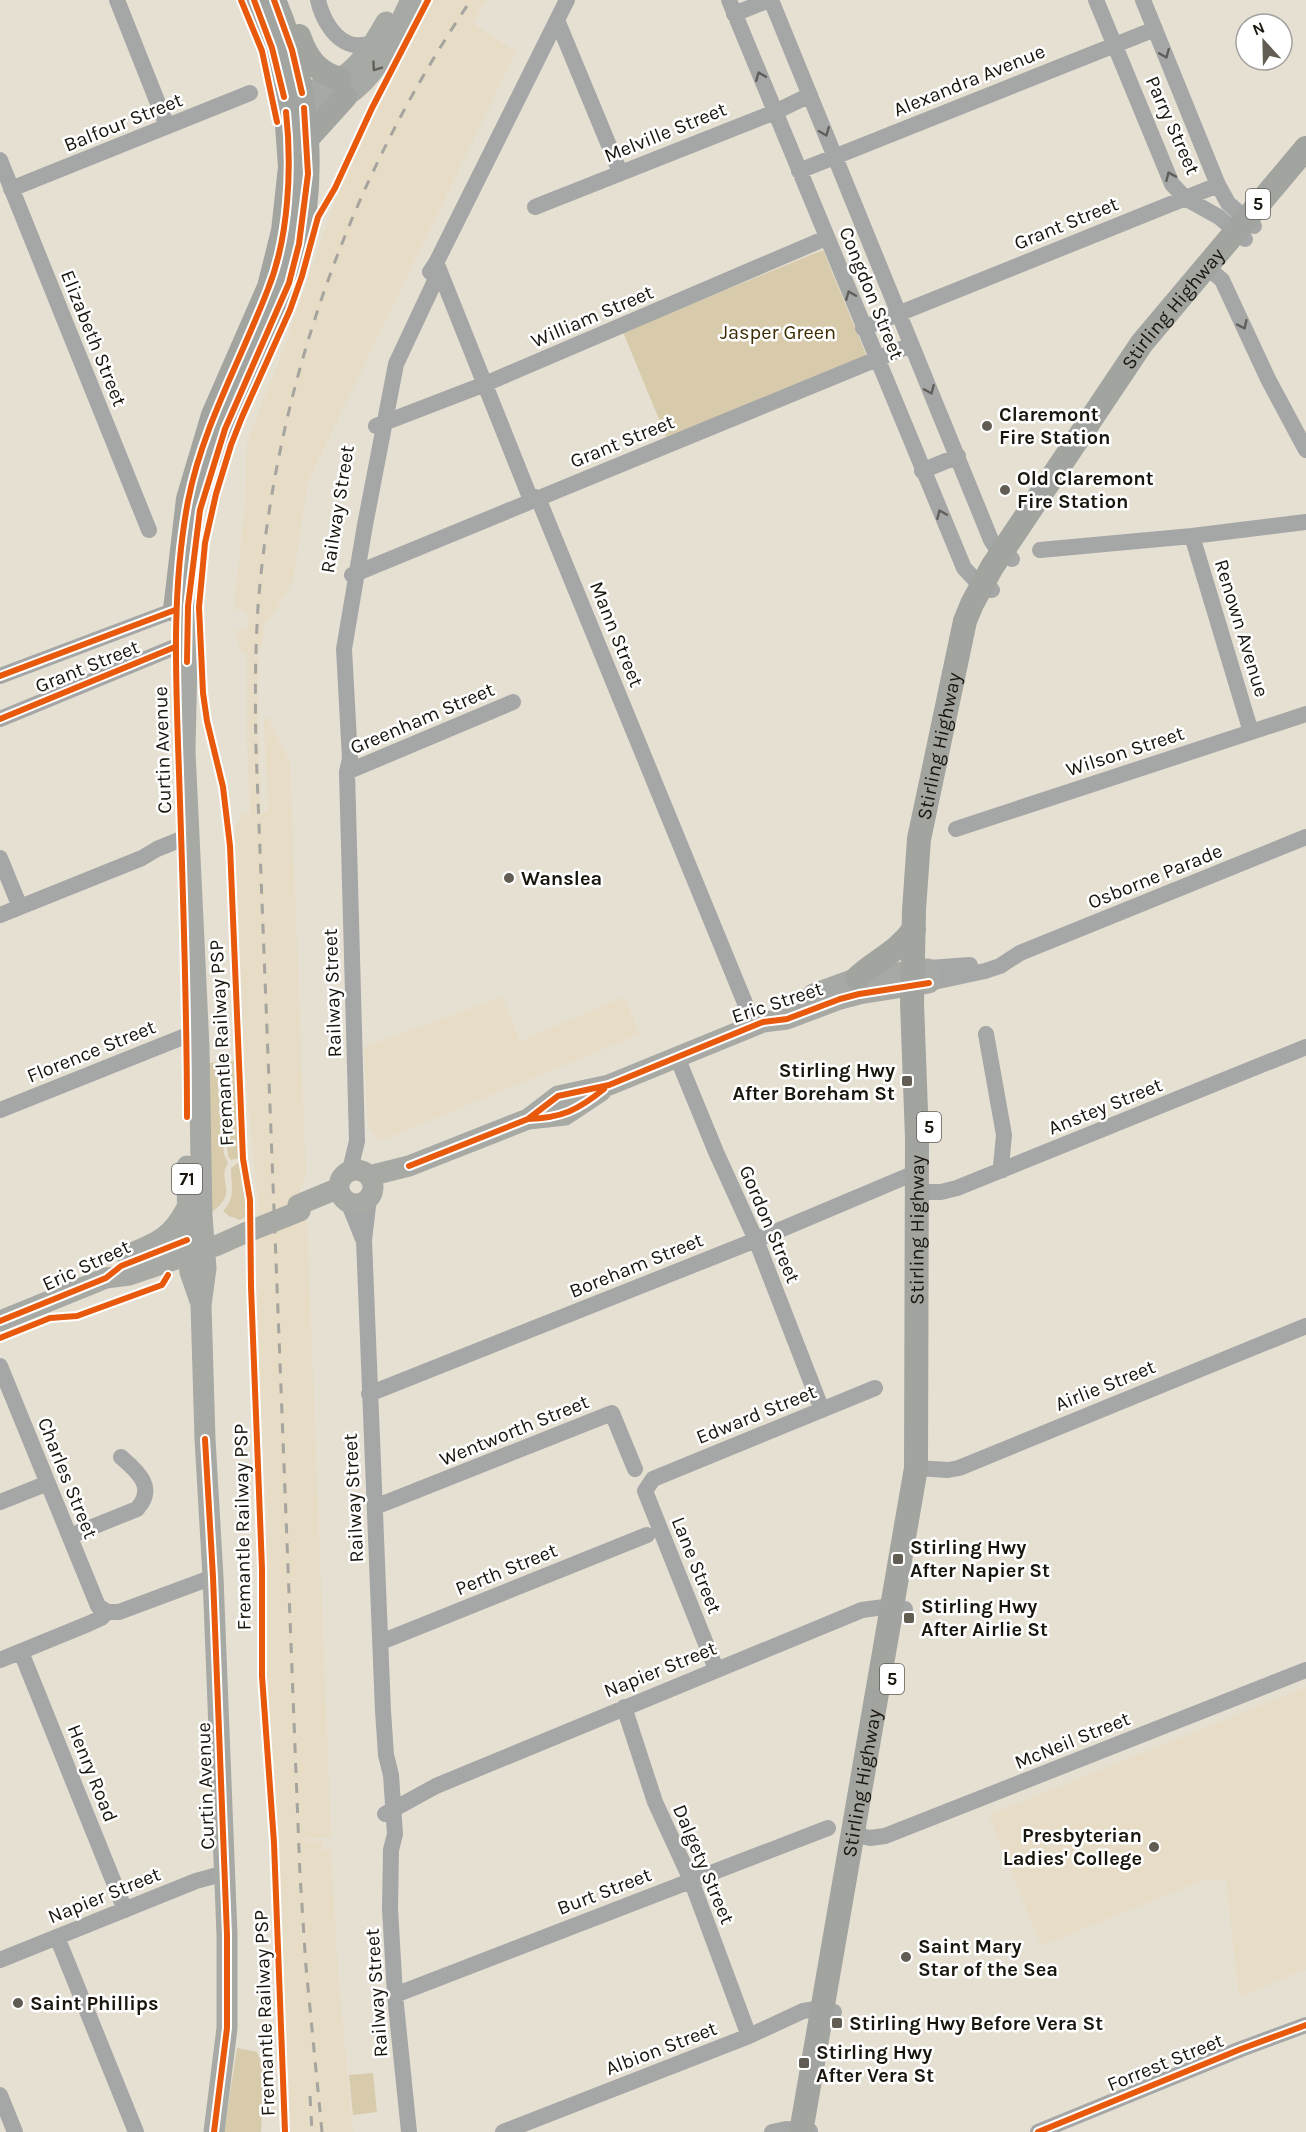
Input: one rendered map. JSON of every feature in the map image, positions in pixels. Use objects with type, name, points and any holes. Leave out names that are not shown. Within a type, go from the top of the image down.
[{"type":"highway","name":"71","points":[[254,0],[308,139]]},
{"type":"highway","name":"71","points":[[274,0],[292,50],[294,103]]},
{"type":"highway","points":[[280,0],[291,13],[312,63],[342,88],[308,139]]},
{"type":"highway","name":"Curtin Avenue","points":[[181,609],[188,499],[213,415],[269,287],[284,231],[294,103]]},
{"type":"highway","name":"Curtin Avenue","points":[[181,609],[200,510],[225,429],[289,283],[299,244],[308,174],[308,139]]},
{"type":"highway","name":"Stirling Highway","points":[[1007,556],[1145,360],[1215,274],[1245,229],[1306,148]]},
{"type":"highway","name":"Stirling Highway","points":[[921,977],[914,929],[919,838],[965,621],[1142,343],[1245,229],[1306,167]]},
{"type":"highway","name":"Stirling Highway","points":[[807,2131],[922,1468],[917,1184],[921,977],[935,825],[977,624],[987,587]]},
{"type":"highway","points":[[856,978],[899,947],[914,929]]},
{"type":"main road","points":[[294,103],[342,88],[372,73],[391,26],[398,0]]},
{"type":"main road","points":[[342,88],[374,43],[411,0]]},
{"type":"main road","name":"Curtin Avenue","points":[[181,609],[195,1245]]},
{"type":"main road","name":"Eric Street","points":[[758,1023],[787,1019],[840,999],[921,977]]},
{"type":"main road","name":"Eric Street","points":[[106,1278],[128,1263],[243,1230],[299,1208],[342,1195],[359,1203],[365,1180],[409,1166],[528,1119],[558,1096],[609,1085],[758,1023],[782,1006],[856,978],[921,977]]},
{"type":"main road","name":"Curtin Avenue","points":[[192,1033],[186,1209],[195,1245],[206,1268],[201,1305],[225,1873],[228,2017],[214,2132]]},
{"type":"main road","points":[[342,1195],[340,1179],[365,1180]]},
{"type":"main road","points":[[128,1263],[132,1253],[158,1242],[171,1233],[186,1209]]},
{"type":"main road","name":"Eric Street","points":[[0,1321],[106,1278],[129,1275],[195,1245]]},
{"type":"street","points":[[117,0],[167,126]]},
{"type":"street","points":[[318,0],[326,21],[338,37],[353,45],[374,43]]},
{"type":"street","name":"Railway Street","points":[[409,2132],[395,1995],[390,1909],[391,1850],[395,1834],[382,1776],[386,1755],[382,1711],[381,1642],[369,1394],[364,1240],[365,1180],[357,1142],[347,772],[339,759],[336,654],[353,574],[377,426],[396,364],[434,283],[436,263],[567,0]]},
{"type":"street","points":[[731,7],[770,0]]},
{"type":"street","name":"Congdon Street","points":[[770,0],[991,540],[1007,556]]},
{"type":"street","name":"Parry Street","points":[[1096,0],[1172,184],[1185,198],[1245,229]]},
{"type":"street","name":"Parry Street","points":[[1143,0],[1218,185],[1245,229]]},
{"type":"street","name":"Congdon Street","points":[[731,7],[964,568],[987,587]]},
{"type":"street","points":[[557,20],[620,172]]},
{"type":"street","name":"Alexandra Avenue","points":[[799,171],[1155,29]]},
{"type":"street","name":"Balfour Street","points":[[11,189],[250,93]]},
{"type":"street","name":"Melville Street","points":[[536,207],[775,112],[810,95]]},
{"type":"street","name":"Elizabeth Street","points":[[0,160],[149,530]]},
{"type":"street","name":"Grant Street","points":[[863,328],[1218,185]]},
{"type":"street","name":"William Street","points":[[377,426],[485,384],[826,238]]},
{"type":"street","name":"Mann Street","points":[[436,263],[529,495],[538,498],[758,1023]]},
{"type":"street","points":[[1215,274],[1222,280],[1268,379],[1306,450]]},
{"type":"street","name":"Grant Street","points":[[353,574],[911,345]]},
{"type":"street","points":[[922,471],[958,456]]},
{"type":"street","points":[[1040,550],[1192,536],[1306,522]]},
{"type":"street","name":"Renown Avenue","points":[[1192,536],[1251,732]]},
{"type":"street","name":"Grant Street","points":[[0,676],[181,609]]},
{"type":"street","name":"Grant Street","points":[[0,719],[181,645]]},
{"type":"street","name":"Greenham Street","points":[[347,772],[513,702]]},
{"type":"street","name":"Wilson Street","points":[[956,829],[1306,714]]},
{"type":"street","name":"Osborne Parade","points":[[921,977],[985,971],[1000,966],[1020,953],[1306,837]]},
{"type":"street","points":[[0,915],[185,842]]},
{"type":"street","points":[[0,858],[20,907]]},
{"type":"street","name":"Florence Street","points":[[0,1110],[192,1033]]},
{"type":"street","points":[[986,1034],[1004,1135],[1001,1166],[1003,1170]]},
{"type":"street","name":"Anstey Street","points":[[917,1184],[957,1188],[1306,1047]]},
{"type":"street","name":"Gordon Street","points":[[677,1057],[716,1152],[756,1240],[822,1410]]},
{"type":"street","points":[[1004,1135],[1014,1147],[1024,1152],[1030,1159]]},
{"type":"street","name":"Boreham Street","points":[[369,1394],[756,1240],[917,1184]]},
{"type":"street","name":"Railway Street","points":[[342,1195],[364,1240]]},
{"type":"street","name":"Airlie Street","points":[[922,1468],[948,1470],[970,1463],[1306,1326]]},
{"type":"street","name":"Charles Street","points":[[0,1366],[70,1536],[103,1609]]},
{"type":"street","name":"Edward Street","points":[[653,1479],[875,1388]]},
{"type":"street","name":"Wentworth Street","points":[[375,1507],[612,1413],[635,1469]]},
{"type":"street","points":[[70,1536],[137,1509],[144,1497],[144,1486],[138,1463],[121,1456]]},
{"type":"street","name":"Lane Street","points":[[653,1479],[645,1491],[716,1669]]},
{"type":"street","points":[[0,1502],[48,1483]]},
{"type":"street","name":"Perth Street","points":[[381,1642],[647,1535]]},
{"type":"street","points":[[0,1660],[101,1618],[103,1609],[119,1612],[213,1577]]},
{"type":"street","name":"Napier Street","points":[[388,1807],[862,1610],[898,1608]]},
{"type":"street","name":"Henry Road","points":[[21,1652],[125,1910]]},
{"type":"street","name":"McNeil Street","points":[[858,1835],[885,1836],[1306,1670]]},
{"type":"street","name":"Dalgety Street","points":[[624,1707],[655,1802],[691,1880],[749,2036]]},
{"type":"street","name":"Burt Street","points":[[395,1995],[828,1828]]},
{"type":"street","name":"Napier Street","points":[[0,1960],[196,1881],[225,1873]]},
{"type":"street","points":[[57,1937],[136,2132]]},
{"type":"street","name":"Albion Street","points":[[503,2132],[749,2036],[803,2011],[828,2011]]},
{"type":"street","name":"Forrest Street","points":[[1038,2132],[1241,2049],[1306,2025]]},
{"type":"street","points":[[0,2095],[15,2132]]},
{"type":"street","points":[[772,2132],[786,2129],[807,2131]]},
{"type":"shaded area","points":[[433,0],[487,0],[472,23],[516,52],[308,481],[293,581],[269,620],[264,623],[262,647],[259,647],[261,813],[268,812],[264,719],[267,717],[290,762],[306,1176],[297,1197],[301,1213],[307,1220],[331,1837],[304,1839],[304,1841],[322,1841],[323,1850],[331,1850],[338,1972],[353,2132],[290,2132],[278,1851],[265,1673],[266,1520],[256,1279],[257,1195],[244,1058],[235,826],[243,814],[250,813],[247,653],[241,652],[235,631],[247,628],[249,618],[246,617],[247,611],[236,610],[237,607],[234,607],[245,504],[247,443],[279,361],[345,173]]},
{"type":"shaded area","points":[[502,997],[520,1041],[624,997],[640,1034],[380,1141],[368,1126],[364,1047]]},
{"type":"shaded area","name":"Presbyterian Ladies' College","points":[[1306,1687],[1306,1969],[1239,1997],[1226,1880],[1206,1879],[1041,1946],[989,1815]]},
{"type":"green space","name":"Jasper Green","points":[[823,250],[868,359],[668,441],[623,332]]},
{"type":"green space","points":[[235,1061],[239,1158],[231,1160],[228,1156],[219,1062]]},
{"type":"green space","points":[[216,1062],[224,1154],[228,1163],[224,1175],[225,1198],[212,1212],[209,1063]]},
{"type":"green space","points":[[239,1162],[248,1216],[240,1220],[223,1211],[231,1196],[231,1168]]},
{"type":"green space","points":[[237,2048],[257,2052],[264,2070],[261,2132],[224,2132]]},
{"type":"green space","points":[[373,2073],[377,2112],[353,2115],[349,2075]]},
{"type":"railway","points":[[322,2132],[306,1967],[300,1875],[256,748],[255,678],[258,607],[267,526],[281,446],[300,367],[325,290],[354,214],[388,141],[427,69],[471,0]]},
{"type":"railway","points":[[310,2096],[312,2132]]},
{"type":"cycle path","points":[[241,0],[262,51],[277,122]]},
{"type":"cycle path","points":[[254,0],[272,48],[284,97]]},
{"type":"cycle path","points":[[274,0],[292,50],[302,93]]},
{"type":"cycle path","name":"Fremantle Railway PSP","points":[[285,2132],[274,1843],[262,1676],[262,1569],[251,1287],[250,1200],[243,1159],[230,846],[223,787],[207,721],[203,693],[199,607],[205,543],[216,494],[231,445],[290,310],[318,217],[335,188],[372,108],[428,0]]},
{"type":"cycle path","points":[[187,662],[188,606],[200,510],[225,429],[289,283],[299,244],[308,174],[304,108]]},
{"type":"cycle path","points":[[187,1117],[185,945],[176,671],[179,569],[188,501],[203,446],[268,289],[281,247],[285,224],[289,155],[286,112]]},
{"type":"cycle path","points":[[0,676],[175,610]]},
{"type":"cycle path","points":[[0,719],[175,647]]},
{"type":"cycle path","points":[[409,1166],[528,1119],[558,1096],[609,1085],[763,1022],[787,1019],[859,994],[929,983]]},
{"type":"cycle path","points":[[528,1119],[551,1117],[569,1112],[604,1089]]},
{"type":"cycle path","points":[[0,1321],[106,1278],[121,1266],[187,1240]]},
{"type":"cycle path","points":[[0,1338],[50,1318],[77,1316],[162,1285],[168,1275]]},
{"type":"cycle path","points":[[205,1439],[213,1577],[227,1935],[227,2028],[214,2132]]},
{"type":"cycle path","points":[[1038,2132],[1241,2049],[1306,2025]]},
{"type":"place","name":"Claremont Fire Station","points":[[987,426]]},
{"type":"place","name":"Old Claremont Fire Station","points":[[1005,490]]},
{"type":"place","name":"Wanslea","points":[[509,878]]},
{"type":"place","name":"Stirling Hwy After Boreham St","points":[[907,1081]]},
{"type":"place","name":"Stirling Hwy After Napier St","points":[[898,1559]]},
{"type":"place","name":"Stirling Hwy After Airlie St","points":[[909,1618]]},
{"type":"place","name":"Presbyterian Ladies' College","points":[[1154,1847]]},
{"type":"place","name":"Saint Mary Star of the Sea","points":[[906,1957]]},
{"type":"place","name":"Saint Phillips","points":[[18,2003]]},
{"type":"place","name":"Stirling Hwy Before Vera St","points":[[837,2023]]},
{"type":"place","name":"Stirling Hwy After Vera St","points":[[804,2063]]}]
